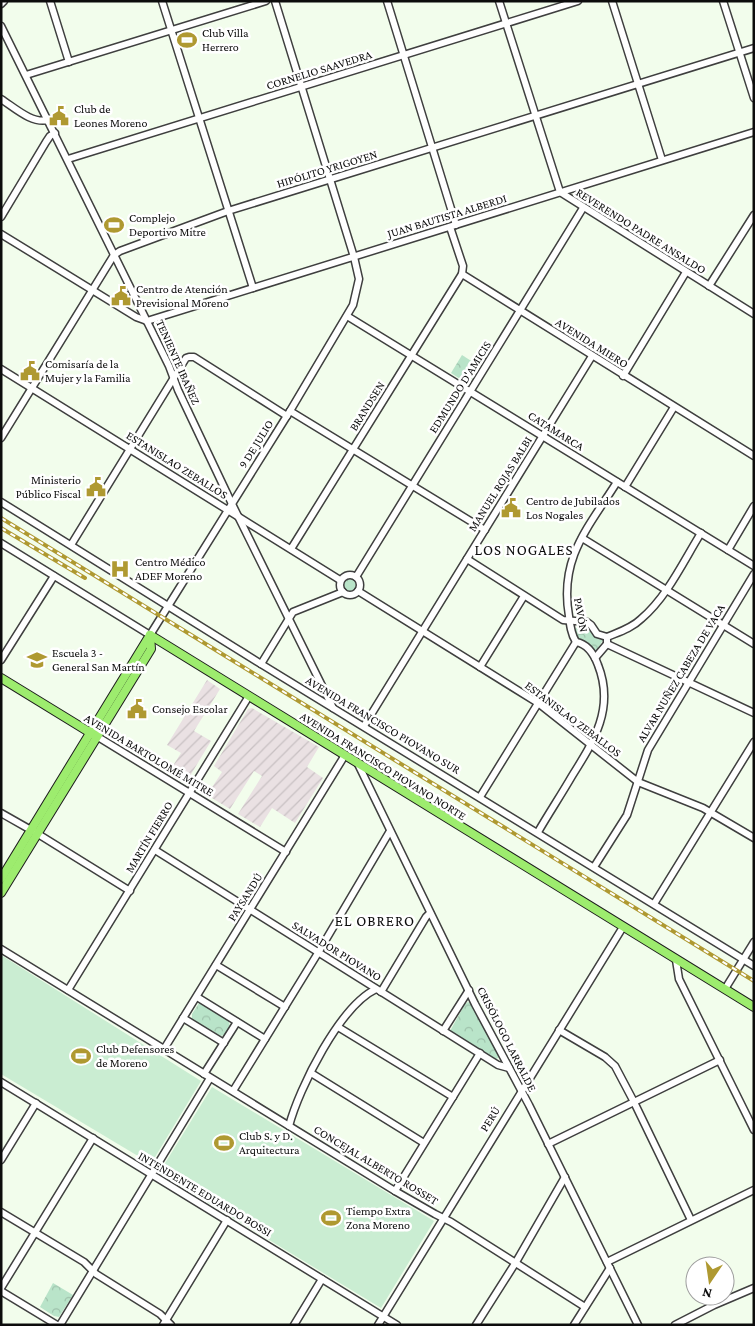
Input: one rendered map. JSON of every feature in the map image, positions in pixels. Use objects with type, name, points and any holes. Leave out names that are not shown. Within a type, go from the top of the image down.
[{"type":"main road","name":"AVENIDA FRANCISCO PIOVANO NORTE","points":[[150,635],[754,1007]]},
{"type":"main road","points":[[1,893],[90,732],[150,635]]},
{"type":"main road","points":[[1,879],[35,832],[98,737],[151,648],[150,635]]},
{"type":"main road","name":"AVENIDA BARTOLOMÉ MITRE","points":[[1,678],[98,737]]},
{"type":"street","points":[[1,4],[4,1]]},
{"type":"street","points":[[50,1],[69,62]]},
{"type":"street","points":[[162,1],[253,288]]},
{"type":"street","points":[[26,75],[266,1]]},
{"type":"street","points":[[275,1],[354,257]]},
{"type":"street","points":[[387,1],[433,148],[463,266],[462,274]]},
{"type":"street","name":"REVERENDO PADRE ANSALDO","points":[[499,1],[560,192],[582,208],[754,314]]},
{"type":"street","name":"CORNELIO SAAVEDRA","points":[[68,160],[578,1]]},
{"type":"street","points":[[612,1],[662,160]]},
{"type":"street","points":[[723,1],[754,98]]},
{"type":"street","name":"TENIENTE IBAÑEZ","points":[[1,26],[169,366],[232,504],[333,708]]},
{"type":"street","name":"HIPÓLITO YRIGOYEN","points":[[114,255],[125,248],[228,211],[754,48]]},
{"type":"street","points":[[1,100],[32,119],[42,122],[48,120]]},
{"type":"street","name":"JUAN BAUTISTA ALBERDI","points":[[147,321],[754,132]]},
{"type":"street","points":[[1,217],[50,136],[55,133]]},
{"type":"street","name":"EDMUNDO D'AMICIS","points":[[356,577],[521,311],[582,208]]},
{"type":"street","points":[[709,286],[751,225],[754,215]]},
{"type":"street","points":[[1,234],[136,317],[147,321]]},
{"type":"street","points":[[1,438],[114,255]]},
{"type":"street","name":"9 DE JULIO","points":[[150,635],[353,305],[358,286],[358,272],[354,257]]},
{"type":"street","points":[[623,376],[686,272]]},
{"type":"street","name":"AVENIDA MIERO","points":[[462,274],[754,456]]},
{"type":"street","name":"BRANDSEN","points":[[291,550],[462,274]]},
{"type":"street","name":"CATAMARCA","points":[[347,316],[754,566]]},
{"type":"street","name":"MANUEL ROJAS BALBI","points":[[364,726],[592,356]]},
{"type":"street","points":[[71,545],[186,358],[189,357],[194,358],[353,449],[485,530]]},
{"type":"street","name":"ESTANISLAO ZEBALLOS","points":[[1,369],[340,580]]},
{"type":"street","points":[[625,487],[674,407]]},
{"type":"street","name":"PAVÓN","points":[[480,797],[576,642],[572,635],[566,588],[568,570],[572,557],[582,538],[617,482]]},
{"type":"street","name":"AVENIDA FRANCISCO PIOVANO SUR","points":[[1,502],[261,664],[754,966]]},
{"type":"street","points":[[728,550],[754,506]]},
{"type":"street","points":[[595,658],[607,641],[641,620],[666,590],[701,533]]},
{"type":"street","points":[[582,538],[754,644]]},
{"type":"street","name":"AVENIDA FRANCISCO PIOVANO NORTE","points":[[1,543],[150,635]]},
{"type":"street","points":[[467,559],[563,620],[587,622],[597,634],[607,641],[754,713]]},
{"type":"street","name":"ALVAR NUÑEZ CABEZA DE VACA","points":[[594,867],[626,815],[648,750],[754,574]]},
{"type":"street","points":[[261,664],[289,618],[296,610],[343,592],[353,595],[360,586],[356,577],[347,575],[340,580],[339,585],[343,592]]},
{"type":"street","points":[[1,660],[54,576]]},
{"type":"street","name":"ESTANISLAO ZEBALLOS","points":[[358,591],[538,703],[638,782],[711,812],[754,838]]},
{"type":"street","points":[[480,667],[524,596]]},
{"type":"street","points":[[538,832],[591,746],[602,716],[604,703],[601,674],[595,658],[584,644],[576,642]]},
{"type":"street","name":"MARTÍN FIERRO","points":[[68,990],[248,696]]},
{"type":"street","name":"AVENIDA BARTOLOMÉ MITRE","points":[[98,737],[286,852]]},
{"type":"street","points":[[654,904],[754,742]]},
{"type":"street","name":"PAYSANDÚ","points":[[164,1049],[345,755]]},
{"type":"street","name":"CRISÓLOGO LARRALDE","points":[[357,762],[430,913],[565,1177],[638,1325]]},
{"type":"street","points":[[1,813],[130,891]]},
{"type":"street","points":[[233,1091],[390,831]]},
{"type":"street","name":"SALVADOR PIOVANO","points":[[154,850],[498,1065],[509,1068]]},
{"type":"street","points":[[289,1126],[311,1072],[338,1027],[356,1004],[370,991],[378,990],[430,913]]},
{"type":"street","name":"PERÚ","points":[[378,1325],[520,1091],[623,927]]},
{"type":"street","points":[[725,989],[754,942]]},
{"type":"street","name":"CONCEJAL ALBERTO ROSSET","points":[[1,949],[395,1191],[516,1262],[585,1306]]},
{"type":"street","points":[[676,960],[680,978],[754,1130]]},
{"type":"street","points":[[216,965],[285,1007]]},
{"type":"street","points":[[443,1031],[469,990]]},
{"type":"street","points":[[196,997],[265,1039]]},
{"type":"street","points":[[183,1018],[224,1043]]},
{"type":"street","points":[[93,1138],[1,1289],[58,1325],[152,1174],[237,1022]]},
{"type":"street","points":[[338,1027],[452,1097]]},
{"type":"street","points":[[559,1030],[614,1066],[634,1102],[691,1220]]},
{"type":"street","points":[[395,1191],[480,1053]]},
{"type":"street","points":[[548,1144],[720,1060]]},
{"type":"street","points":[[311,1072],[424,1144]]},
{"type":"street","name":"INTENDENTE EDUARDO BOSSI","points":[[1,1082],[398,1325]]},
{"type":"street","points":[[1,1160],[36,1103]]},
{"type":"street","points":[[476,1325],[516,1262],[565,1177]]},
{"type":"street","points":[[574,1325],[608,1265],[691,1220],[754,1190]]},
{"type":"street","points":[[1,1212],[84,1262],[92,1270],[167,1323],[227,1220]]},
{"type":"street","points":[[294,1325],[322,1278]]},
{"type":"street","points":[[675,1325],[714,1305],[754,1288]]},
{"type":"shaded area","points":[[207,680],[220,689],[194,731],[211,741],[187,781],[184,782],[169,772],[181,753],[167,745]]},
{"type":"shaded area","points":[[252,708],[319,747],[307,767],[323,778],[295,823],[272,808],[260,827],[238,814],[262,776],[254,771],[230,809],[207,795],[222,772],[214,766],[248,709]]},
{"type":"green space","points":[[462,355],[479,366],[468,384],[451,373]]},
{"type":"green space","points":[[352,579],[355,580],[355,590],[348,591],[345,590],[344,583],[345,580]]},
{"type":"green space","points":[[581,625],[587,626],[595,637],[603,640],[595,653],[587,642],[578,639],[575,629]]},
{"type":"green space","name":"Club Defensores de Moreno","points":[[1,955],[201,1081],[152,1162],[148,1162],[1,1074]]},
{"type":"green space","points":[[468,1002],[471,1003],[499,1057],[495,1060],[450,1031]]},
{"type":"green space","points":[[199,1003],[228,1019],[230,1026],[225,1035],[220,1036],[192,1019],[192,1014]]},
{"type":"green space","name":"Tiempo Extra Zona Moreno","points":[[212,1087],[434,1221],[381,1308],[159,1173]]},
{"type":"green space","points":[[53,1283],[73,1295],[59,1317],[40,1307]]},
{"type":"railway","points":[[1,518],[754,981]]},
{"type":"railway","points":[[1,528],[85,578]]},
{"type":"place","name":"Club Villa Herrero","points":[[187,40]]},
{"type":"place","name":"Club de Leones Moreno","points":[[59,116]]},
{"type":"place","name":"Complejo Deportivo Mitre","points":[[114,225]]},
{"type":"place","name":"Centro de Atención Previsional Moreno","points":[[121,296]]},
{"type":"place","name":"Comisaría de la Mujer y la Familia","points":[[30,371]]},
{"type":"place","name":"Ministerio Público Fiscal","points":[[96,487]]},
{"type":"place","name":"Centro de Jubilados Los Nogales","points":[[511,508]]},
{"type":"place","name":"Centro Médico ADEF Moreno","points":[[120,569]]},
{"type":"place","name":"Escuela 3 - General San Martín","points":[[37,660]]},
{"type":"place","name":"Consejo Escolar","points":[[137,709]]},
{"type":"place","name":"Club Defensores de Moreno","points":[[81,1056]]},
{"type":"place","name":"Club S. y D. Arquitectura","points":[[224,1143]]},
{"type":"place","name":"Tiempo Extra Zona Moreno","points":[[331,1218]]},
{"type":"district","name":"LOS NOGALES","points":[[524,550]]},
{"type":"district","name":"EL OBRERO","points":[[375,921]]}]
